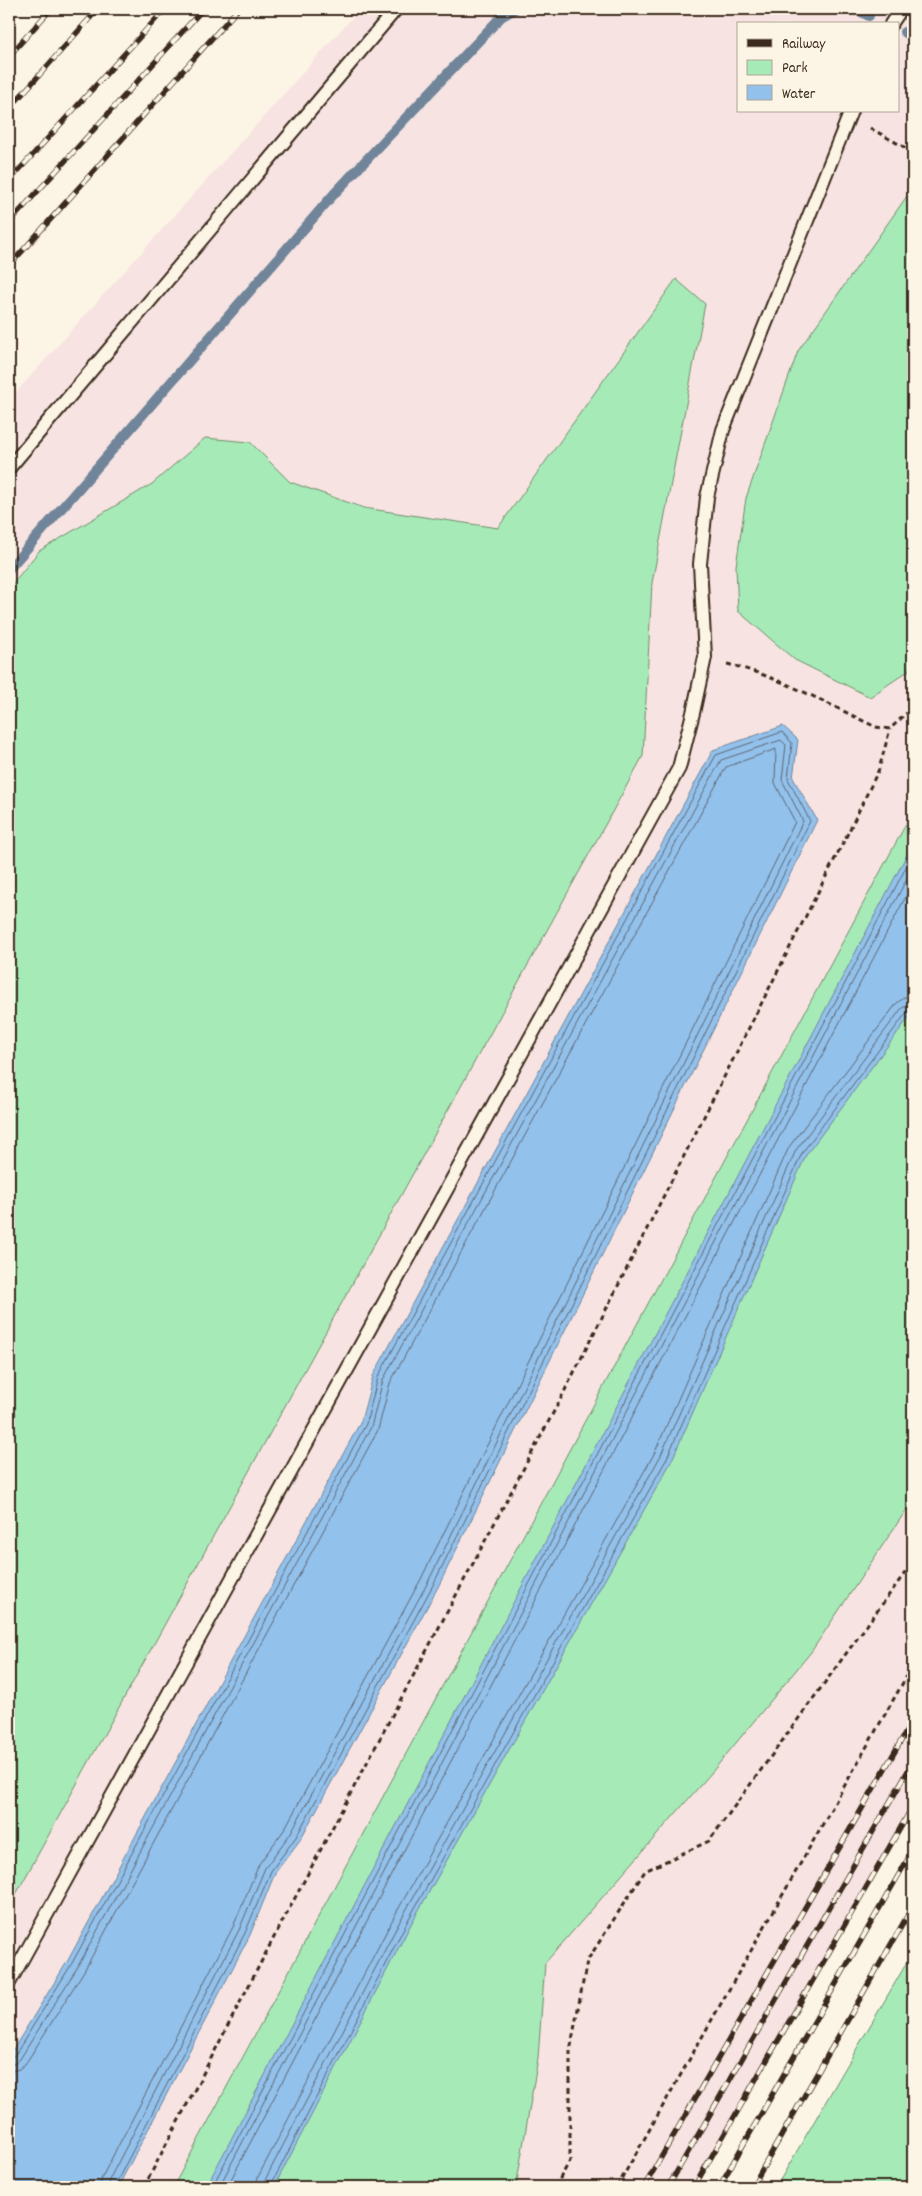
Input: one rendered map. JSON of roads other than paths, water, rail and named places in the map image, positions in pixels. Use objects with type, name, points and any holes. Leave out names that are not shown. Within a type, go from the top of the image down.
[{"type":"lane","points":[[9,468],[396,9]]},
{"type":"lane","points":[[892,22],[901,9]]},
{"type":"lane","points":[[9,1982],[679,768],[705,657],[700,564],[707,497],[723,430],[850,114]]},
{"type":"water","points":[[783,726],[798,740],[793,778],[817,820],[438,1587],[300,1840],[275,1873],[250,1935],[118,2187],[9,2187],[9,2056],[67,1962],[361,1421],[373,1376],[713,750]]},
{"type":"water","points":[[913,843],[913,1012],[806,1155],[671,1462],[411,1924],[274,2187],[206,2187]]},
{"type":"waterway","points":[[9,569],[334,194],[501,17],[515,9]]},
{"type":"waterway","points":[[856,9],[869,16]]},
{"type":"waterway","points":[[904,32],[913,37]]},
{"type":"railway","points":[[9,56],[51,9]]},
{"type":"railway","points":[[9,109],[98,9]]},
{"type":"railway","points":[[9,181],[165,9]]},
{"type":"railway","points":[[9,223],[203,9]]},
{"type":"railway","points":[[9,266],[238,9]]},
{"type":"railway","points":[[644,2187],[913,1720]]},
{"type":"railway","points":[[668,2187],[913,1762]]},
{"type":"railway","points":[[694,2187],[913,1806]]},
{"type":"railway","points":[[719,2187],[913,1850]]},
{"type":"railway","points":[[752,2187],[913,1906]]}]
